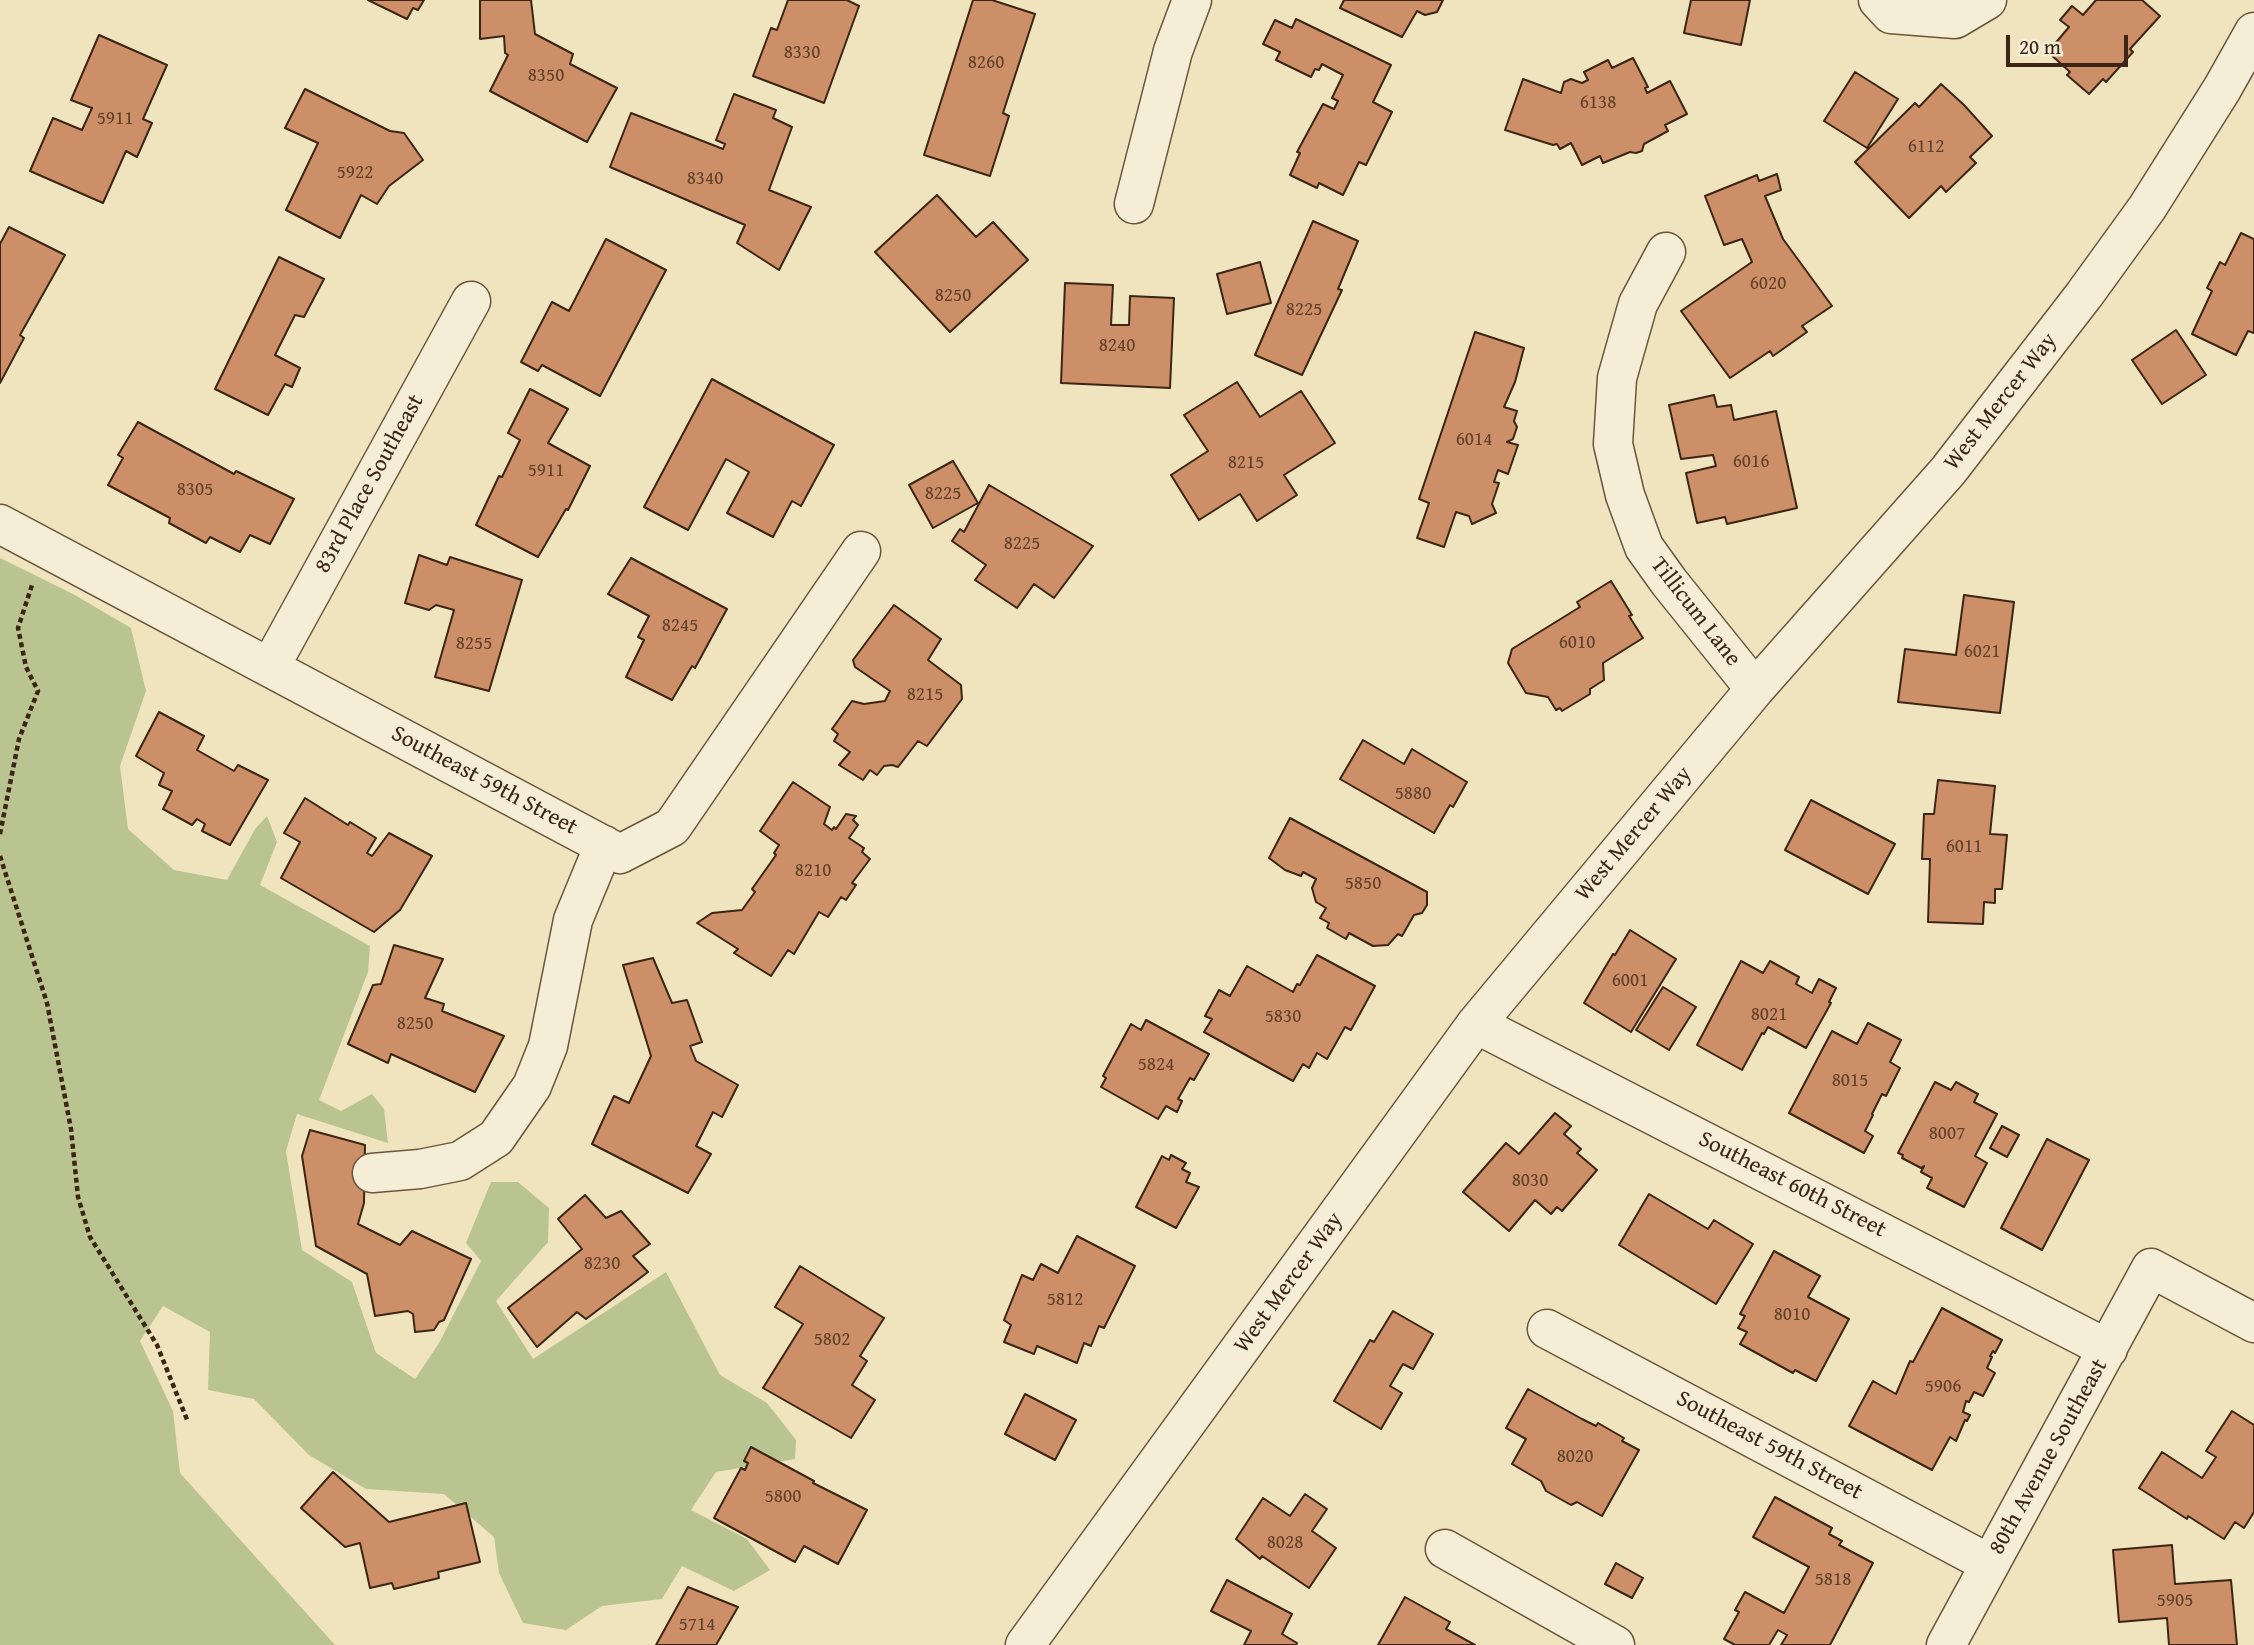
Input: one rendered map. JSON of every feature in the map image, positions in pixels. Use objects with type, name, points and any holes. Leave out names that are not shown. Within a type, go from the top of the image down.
[{"type":"street","points":[[1134,204],[1173,51],[1192,0]]},
{"type":"street","points":[[1878,0],[1891,14],[1955,19],[1987,0]]},
{"type":"street","name":"West Mercer Way","points":[[1025,1645],[1476,1024],[1755,689],[1948,471],[2084,295],[2147,208],[2222,89],[2254,32]]},
{"type":"street","name":"Tillicum Lane","points":[[1666,252],[1638,304],[1617,378],[1614,444],[1625,495],[1644,547],[1755,689]]},
{"type":"street","name":"83rd Place Southeast","points":[[270,667],[471,301]]},
{"type":"street","name":"Southeast 59th Street","points":[[0,524],[612,849]]},
{"type":"street","points":[[373,1173],[420,1169],[460,1161],[496,1138],[532,1086],[548,1046],[573,920],[612,849],[672,827],[861,551]]},
{"type":"street","name":"Southeast 60th Street","points":[[1476,1024],[2108,1349]]},
{"type":"street","name":"80th Avenue Southeast","points":[[1946,1645],[2151,1268],[2254,1323]]},
{"type":"street","name":"Southeast 59th Street","points":[[1547,1329],[1990,1563]]},
{"type":"street","points":[[1445,1549],[1615,1645]]},
{"type":"path","points":[[0,834],[19,739],[38,691],[26,667],[18,628],[33,582]]},
{"type":"path","points":[[0,856],[47,1003],[71,1129],[78,1197],[90,1237],[158,1345],[188,1422]]},
{"type":"green space","points":[[0,558],[73,594],[131,628],[146,691],[120,766],[128,829],[174,870],[227,880],[255,829],[267,816],[277,842],[260,885],[370,946],[368,972],[319,1100],[341,1111],[372,1094],[384,1109],[388,1143],[297,1114],[286,1151],[302,1250],[352,1282],[376,1353],[415,1379],[439,1343],[481,1261],[466,1243],[491,1182],[518,1182],[549,1208],[548,1242],[496,1301],[533,1359],[666,1272],[720,1375],[767,1403],[796,1440],[795,1459],[716,1472],[691,1510],[747,1539],[770,1570],[734,1591],[682,1566],[662,1599],[602,1606],[566,1630],[523,1623],[499,1573],[494,1537],[444,1494],[366,1489],[309,1455],[254,1399],[208,1390],[210,1332],[163,1306],[140,1341],[173,1411],[180,1473],[335,1645],[0,1645]]},
{"type":"building","points":[[368,0],[424,0],[418,10],[413,8],[407,19]]},
{"type":"building","points":[[480,0],[531,0],[535,34],[573,54],[570,64],[617,88],[587,142],[490,91],[508,55],[505,53],[504,36],[480,39]]},
{"type":"building","points":[[788,0],[847,0],[859,6],[824,103],[753,76],[771,28],[777,30]]},
{"type":"building","points":[[973,0],[992,0],[1035,14],[1003,113],[1009,116],[990,176],[924,155]]},
{"type":"building","points":[[1344,0],[1443,0],[1437,12],[1425,15],[1417,11],[1402,37],[1340,8]]},
{"type":"building","points":[[1691,0],[1750,0],[1741,45],[1684,33]]},
{"type":"building","points":[[2096,0],[2142,0],[2160,16],[2130,49],[2133,52],[2106,82],[2103,79],[2089,94],[2067,75],[2070,72],[2048,52],[2069,27],[2060,20],[2072,6],[2083,15]]},
{"type":"building","points":[[1296,19],[1391,65],[1373,102],[1392,112],[1366,165],[1359,162],[1343,195],[1319,183],[1317,188],[1290,175],[1300,153],[1297,152],[1323,104],[1334,109],[1338,101],[1332,98],[1343,75],[1322,64],[1319,70],[1315,69],[1311,77],[1276,60],[1280,52],[1263,44],[1275,20],[1292,28]]},
{"type":"building","points":[[99,35],[167,65],[143,119],[152,123],[137,157],[126,151],[103,203],[30,171],[53,118],[82,130],[92,108],[71,100]]},
{"type":"building","points":[[1633,58],[1648,87],[1645,88],[1647,93],[1670,81],[1687,114],[1665,125],[1668,131],[1644,144],[1642,151],[1630,152],[1603,163],[1600,156],[1582,165],[1571,143],[1560,149],[1557,144],[1505,130],[1523,79],[1561,93],[1564,82],[1571,79],[1582,83],[1588,80],[1584,72],[1608,60],[1612,68]]},
{"type":"building","points":[[1855,72],[1898,99],[1867,148],[1824,121]]},
{"type":"building","points":[[1941,84],[1992,136],[1970,157],[1976,163],[1946,192],[1941,186],[1909,218],[1855,162],[1915,103],[1919,107]]},
{"type":"building","points":[[305,89],[390,131],[404,133],[423,160],[389,186],[377,204],[361,195],[340,238],[286,210],[318,143],[285,128]]},
{"type":"building","points":[[734,94],[776,110],[773,118],[792,127],[769,190],[811,207],[779,270],[737,243],[745,225],[610,167],[631,113],[723,149],[725,144],[716,140]]},
{"type":"building","points":[[1777,174],[1781,190],[1765,196],[1783,239],[1832,306],[1802,326],[1807,332],[1773,356],[1770,351],[1730,378],[1681,311],[1752,262],[1742,239],[1724,245],[1705,196],[1757,175],[1759,181]]},
{"type":"building","points":[[937,195],[976,237],[993,222],[1028,260],[950,332],[875,252]]},
{"type":"building","points":[[1313,221],[1358,241],[1338,289],[1342,290],[1302,375],[1255,355]]},
{"type":"building","points":[[9,227],[65,255],[20,335],[24,338],[0,383],[0,244]]},
{"type":"building","points":[[2241,233],[2254,239],[2254,333],[2248,331],[2236,355],[2192,334],[2212,291],[2207,288],[2220,262],[2225,265]]},
{"type":"building","points":[[606,239],[666,270],[600,396],[542,365],[538,371],[521,362],[552,302],[569,311]]},
{"type":"building","points":[[279,257],[324,279],[304,317],[295,315],[275,355],[300,368],[292,387],[285,384],[268,415],[215,389]]},
{"type":"building","points":[[1260,262],[1271,303],[1227,314],[1217,274]]},
{"type":"building","points":[[1065,283],[1113,285],[1111,325],[1129,325],[1130,296],[1174,298],[1170,388],[1061,383]]},
{"type":"building","points":[[2176,330],[2206,375],[2162,404],[2132,360]]},
{"type":"building","points":[[1475,332],[1524,348],[1515,382],[1504,407],[1517,411],[1514,421],[1517,427],[1513,439],[1507,442],[1518,445],[1508,474],[1498,470],[1494,482],[1499,483],[1492,504],[1496,513],[1472,524],[1469,516],[1456,512],[1444,547],[1417,538],[1429,503],[1419,499]]},
{"type":"building","points":[[712,379],[834,445],[801,506],[792,501],[773,537],[727,513],[749,472],[726,459],[688,530],[644,507]]},
{"type":"building","points":[[1237,382],[1260,417],[1301,391],[1335,443],[1284,475],[1297,495],[1257,521],[1240,494],[1199,520],[1171,475],[1208,451],[1184,415]]},
{"type":"building","points":[[530,389],[568,409],[548,443],[590,466],[568,510],[566,509],[538,557],[476,525],[499,476],[502,477],[520,440],[508,433]]},
{"type":"building","points":[[1714,395],[1717,407],[1731,405],[1734,420],[1776,411],[1797,508],[1727,524],[1725,517],[1697,523],[1686,473],[1716,466],[1713,455],[1681,459],[1669,405]]},
{"type":"building","points":[[138,422],[234,474],[236,471],[294,499],[270,544],[250,535],[240,552],[210,537],[206,543],[169,523],[170,518],[108,485],[123,458],[118,455]]},
{"type":"building","points":[[953,461],[978,503],[933,528],[909,485]]},
{"type":"building","points":[[989,485],[1093,546],[1054,598],[1034,584],[1017,608],[975,580],[986,565],[952,541],[960,529],[964,532]]},
{"type":"building","points":[[419,555],[447,565],[450,557],[522,580],[489,691],[435,677],[454,610],[436,605],[429,610],[405,603]]},
{"type":"building","points":[[631,558],[727,609],[695,668],[692,666],[672,700],[626,677],[644,640],[638,637],[649,616],[608,594]]},
{"type":"building","points":[[1611,581],[1643,638],[1603,663],[1604,680],[1590,689],[1590,694],[1562,711],[1560,708],[1556,710],[1548,697],[1526,693],[1508,663],[1512,649],[1580,607],[1577,602]]},
{"type":"building","points":[[1964,595],[2014,602],[2000,713],[1898,702],[1905,649],[1956,655]]},
{"type":"building","points":[[894,605],[941,639],[928,660],[961,685],[962,699],[927,746],[918,741],[898,767],[884,766],[877,775],[870,770],[863,780],[839,765],[850,752],[834,741],[838,734],[832,729],[852,701],[864,704],[885,701],[890,691],[855,667],[853,660]]},
{"type":"building","points":[[159,712],[204,736],[197,750],[234,771],[238,765],[268,780],[230,845],[202,831],[205,824],[197,819],[192,825],[163,809],[172,791],[159,785],[164,773],[136,756]]},
{"type":"building","points":[[1363,740],[1404,764],[1412,749],[1467,782],[1434,833],[1340,779]]},
{"type":"building","points":[[1938,780],[1995,786],[1990,834],[2007,835],[2002,889],[1995,889],[1995,903],[1984,902],[1983,924],[1928,922],[1930,859],[1922,859],[1924,814],[1934,814]]},
{"type":"building","points":[[793,782],[830,807],[824,824],[832,830],[834,827],[836,829],[846,814],[856,816],[853,820],[858,825],[849,838],[864,848],[862,852],[870,859],[852,883],[856,885],[846,900],[841,897],[828,917],[819,912],[794,954],[788,950],[771,976],[734,953],[738,949],[697,923],[712,913],[742,910],[755,892],[752,889],[776,855],[774,853],[779,845],[760,831]]},
{"type":"building","points":[[305,798],[348,825],[350,822],[376,838],[367,853],[372,856],[389,833],[432,856],[400,910],[374,932],[281,878],[300,842],[284,833]]},
{"type":"building","points":[[1811,800],[1895,844],[1868,894],[1785,850]]},
{"type":"building","points":[[1290,818],[1427,892],[1427,905],[1422,913],[1414,915],[1402,936],[1398,934],[1388,945],[1373,946],[1349,933],[1346,939],[1327,928],[1329,923],[1320,918],[1326,908],[1316,902],[1312,888],[1316,879],[1303,872],[1301,876],[1285,870],[1269,858]]},
{"type":"building","points":[[1630,930],[1676,959],[1631,1032],[1584,1003]]},
{"type":"building","points":[[394,945],[443,959],[425,998],[444,1004],[442,1011],[504,1036],[475,1092],[391,1054],[388,1063],[348,1044],[373,985],[381,984]]},
{"type":"building","points":[[1317,955],[1375,986],[1351,1030],[1345,1027],[1327,1059],[1317,1053],[1309,1068],[1303,1064],[1293,1081],[1204,1032],[1212,1019],[1205,1016],[1219,990],[1230,996],[1247,966],[1293,992]]},
{"type":"building","points":[[653,958],[672,1003],[687,1000],[702,1042],[690,1046],[696,1061],[738,1085],[722,1117],[713,1112],[696,1146],[711,1154],[688,1193],[592,1144],[614,1096],[629,1103],[651,1056],[623,965]]},
{"type":"building","points":[[1741,961],[1763,973],[1770,961],[1799,977],[1796,984],[1812,993],[1819,979],[1836,988],[1829,1002],[1831,1003],[1806,1048],[1768,1027],[1742,1070],[1697,1045]]},
{"type":"building","points":[[1663,987],[1696,1007],[1669,1050],[1636,1030]]},
{"type":"building","points":[[1146,1020],[1209,1054],[1194,1080],[1190,1078],[1178,1099],[1182,1101],[1177,1112],[1166,1106],[1158,1119],[1101,1087],[1106,1078],[1103,1076],[1131,1024],[1141,1030]]},
{"type":"building","points":[[1868,1023],[1901,1040],[1890,1062],[1900,1068],[1886,1096],[1882,1094],[1872,1114],[1865,1131],[1873,1136],[1864,1153],[1789,1113],[1832,1031],[1857,1044]]},
{"type":"building","points":[[1935,1082],[1951,1090],[1956,1082],[1978,1094],[1974,1102],[1997,1114],[1975,1156],[1987,1163],[1964,1207],[1927,1188],[1932,1178],[1921,1172],[1924,1166],[1921,1168],[1898,1153]]},
{"type":"building","points":[[1555,1113],[1571,1126],[1564,1134],[1581,1149],[1577,1153],[1597,1170],[1562,1211],[1557,1207],[1551,1214],[1535,1200],[1509,1231],[1463,1192],[1506,1143],[1519,1154]]},
{"type":"building","points":[[2002,1126],[2019,1135],[2007,1157],[1990,1148]]},
{"type":"building","points":[[310,1130],[365,1145],[364,1203],[358,1224],[400,1245],[412,1231],[471,1259],[444,1320],[439,1322],[434,1330],[415,1332],[413,1314],[408,1311],[375,1316],[367,1274],[316,1246],[302,1156]]},
{"type":"building","points":[[2047,1139],[2089,1160],[2042,1250],[2001,1228]]},
{"type":"building","points":[[1171,1155],[1186,1163],[1182,1169],[1190,1173],[1186,1182],[1199,1187],[1176,1228],[1136,1207],[1162,1156],[1169,1160]]},
{"type":"building","points":[[1649,1194],[1708,1229],[1714,1220],[1753,1244],[1716,1304],[1619,1245]]},
{"type":"building","points":[[585,1195],[606,1218],[621,1211],[650,1244],[633,1256],[648,1272],[586,1319],[577,1312],[537,1347],[508,1308],[582,1249],[558,1219]]},
{"type":"building","points":[[1077,1236],[1135,1266],[1104,1328],[1099,1326],[1091,1346],[1084,1343],[1077,1363],[1037,1346],[1034,1354],[1004,1342],[1011,1325],[1004,1320],[1022,1275],[1033,1280],[1041,1264],[1058,1273]]},
{"type":"building","points":[[1774,1251],[1820,1276],[1808,1297],[1849,1319],[1816,1381],[1795,1370],[1793,1373],[1740,1344],[1747,1332],[1738,1328],[1745,1316],[1740,1314]]},
{"type":"building","points":[[800,1266],[884,1318],[860,1356],[867,1361],[852,1385],[875,1400],[851,1438],[763,1388],[803,1324],[775,1307]]},
{"type":"building","points":[[1942,1308],[2002,1340],[1995,1353],[1993,1351],[1990,1356],[1992,1357],[1987,1368],[1995,1373],[1983,1396],[1974,1392],[1969,1402],[1966,1401],[1963,1412],[1970,1415],[1956,1441],[1950,1437],[1932,1470],[1849,1426],[1873,1381],[1896,1394],[1910,1361],[1913,1362]]},
{"type":"building","points":[[1393,1311],[1433,1334],[1413,1369],[1403,1364],[1390,1386],[1402,1393],[1381,1429],[1334,1401],[1370,1340],[1374,1342]]},
{"type":"building","points":[[1528,1389],[1596,1426],[1598,1423],[1639,1450],[1602,1516],[1577,1502],[1571,1505],[1546,1491],[1541,1481],[1512,1464],[1526,1439],[1506,1428]]},
{"type":"building","points":[[1025,1394],[1076,1420],[1055,1460],[1005,1434]]},
{"type":"building","points":[[2232,1411],[2254,1425],[2254,1512],[2244,1528],[2235,1522],[2224,1539],[2139,1488],[2162,1452],[2202,1478],[2216,1457],[2206,1451]]},
{"type":"building","points":[[751,1447],[867,1510],[838,1564],[804,1546],[795,1562],[714,1518],[741,1468],[745,1470],[748,1463],[744,1461]]},
{"type":"building","points":[[333,1472],[389,1522],[466,1503],[480,1562],[438,1572],[439,1578],[394,1589],[392,1583],[370,1588],[360,1543],[345,1547],[301,1508]]},
{"type":"building","points":[[1305,1494],[1327,1509],[1312,1531],[1336,1548],[1309,1588],[1262,1556],[1260,1559],[1236,1539],[1263,1498],[1290,1516]]},
{"type":"building","points":[[1775,1497],[1832,1528],[1829,1534],[1842,1541],[1839,1545],[1873,1563],[1830,1645],[1781,1645],[1787,1635],[1778,1630],[1769,1645],[1735,1645],[1724,1639],[1739,1612],[1735,1610],[1745,1592],[1784,1613],[1809,1567],[1753,1537]]},
{"type":"building","points":[[2172,1545],[2175,1584],[2231,1580],[2237,1645],[2169,1645],[2167,1618],[2119,1622],[2113,1550]]},
{"type":"building","points":[[1616,1563],[1643,1578],[1632,1598],[1605,1584]]},
{"type":"building","points":[[1227,1580],[1292,1614],[1282,1634],[1297,1643],[1296,1645],[1244,1645],[1251,1631],[1211,1611]]},
{"type":"building","points":[[688,1587],[738,1607],[716,1645],[656,1645]]},
{"type":"building","points":[[1405,1597],[1450,1622],[1446,1629],[1475,1645],[1378,1645]]}]
